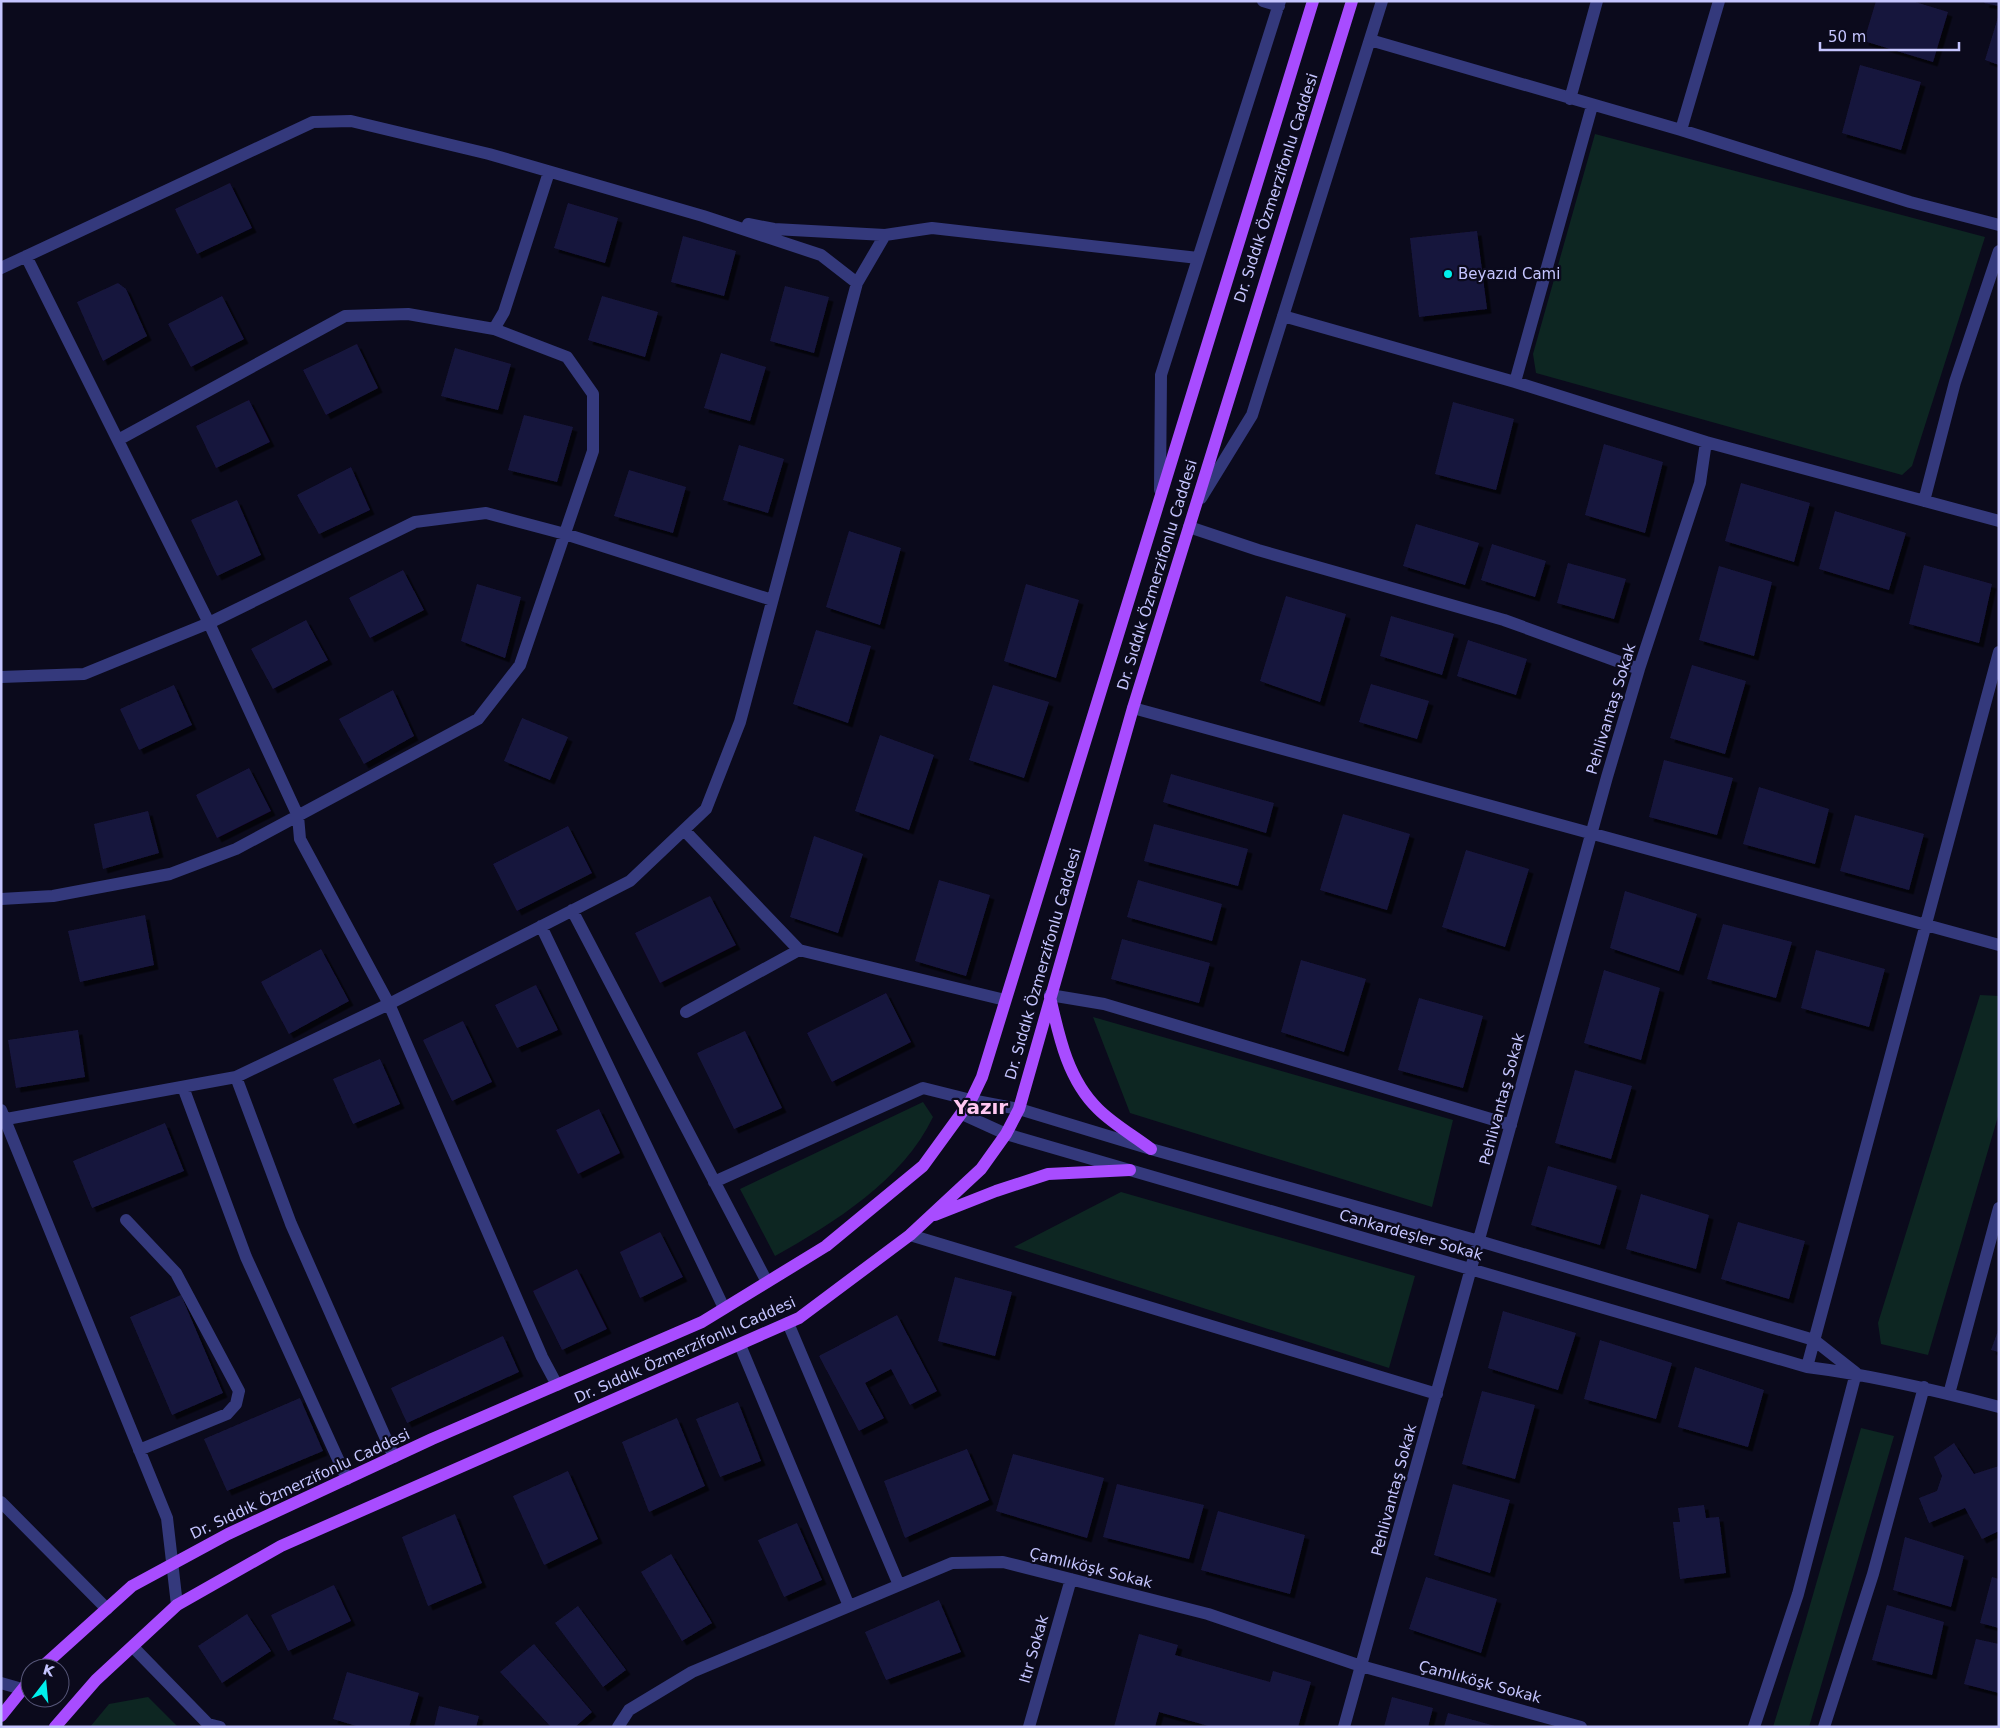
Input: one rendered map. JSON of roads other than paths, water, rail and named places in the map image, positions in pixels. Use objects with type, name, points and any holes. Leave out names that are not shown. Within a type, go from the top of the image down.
[{"type":"main road","name":"Dr. Sıddık Özmerzifonlu Caddesi","points":[[52,1658],[132,1586],[228,1534],[394,1457],[702,1322],[826,1246],[923,1166],[972,1100],[982,1077],[1313,1]]},
{"type":"main road","name":"Dr. Sıddık Özmerzifonlu Caddesi","points":[[55,1727],[96,1680],[177,1605],[281,1546],[799,1318],[910,1235],[981,1169],[1006,1134],[1019,1109],[1133,708],[1352,1]]},
{"type":"main road","points":[[1050,995],[1058,1031],[1074,1078],[1098,1109],[1151,1149]]},
{"type":"main road","points":[[928,1218],[996,1191],[1048,1174],[1130,1170]]},
{"type":"main road","points":[[1,1716],[20,1692]]},
{"type":"street","points":[[1160,498],[1161,375],[1279,4],[1263,1]]},
{"type":"street","points":[[1195,506],[1252,415],[1382,1]]},
{"type":"street","points":[[1570,99],[1597,1]]},
{"type":"street","points":[[1681,130],[1719,1]]},
{"type":"street","points":[[1370,40],[1592,106],[1681,130],[1910,202],[1999,225]]},
{"type":"street","points":[[1515,382],[1592,106]]},
{"type":"street","points":[[1,268],[313,122],[351,121],[549,172],[703,216],[821,255],[856,284]]},
{"type":"street","points":[[494,330],[504,312],[549,172]]},
{"type":"street","points":[[703,216],[774,228],[885,235],[932,228],[1198,258]]},
{"type":"street","points":[[177,1605],[167,1518],[2,1116],[236,1077],[389,1004],[630,881],[706,809],[740,722],[856,284],[885,235]]},
{"type":"street","points":[[1924,501],[1955,382],[1999,250]]},
{"type":"street","points":[[26,256],[209,623],[298,816],[300,839],[389,1004],[542,1357],[557,1385]]},
{"type":"street","points":[[1,899],[53,896],[170,874],[236,850],[478,719],[520,665],[593,451],[593,394],[567,357],[494,330],[408,314],[345,316],[118,440]]},
{"type":"street","points":[[1283,316],[1515,382],[1706,442],[1999,521]]},
{"type":"street","name":"Pehlivantaş Sokak","points":[[1344,1727],[1591,834],[1639,669],[1700,483],[1706,442]]},
{"type":"street","points":[[1,677],[84,674],[209,623],[415,522],[486,513],[565,534],[772,600]]},
{"type":"street","points":[[1189,527],[1258,550],[1504,620],[1639,669]]},
{"type":"street","points":[[1807,1367],[1999,652]]},
{"type":"street","points":[[1133,708],[1999,946]]},
{"type":"street","points":[[684,830],[798,950],[1005,1000]]},
{"type":"street","points":[[572,910],[767,1282]]},
{"type":"street","points":[[541,926],[724,1308]]},
{"type":"street","points":[[686,1012],[798,950]]},
{"type":"street","points":[[1050,995],[1104,1004],[1511,1125]]},
{"type":"street","points":[[236,1077],[291,1224],[394,1457]]},
{"type":"street","points":[[182,1087],[246,1257],[346,1479]]},
{"type":"street","name":"Cankardeşler Sokak","points":[[714,1182],[923,1088],[1019,1109],[1151,1149],[1479,1241],[1814,1340],[1856,1373]]},
{"type":"street","name":"Cankardeşler Sokak","points":[[962,1114],[1006,1134],[1807,1367],[1856,1373],[1924,1387],[1999,1407]]},
{"type":"street","points":[[1949,1394],[1999,1208]]},
{"type":"street","points":[[126,1220],[176,1273],[239,1391],[236,1404],[227,1414],[139,1450]]},
{"type":"street","points":[[910,1235],[1437,1394]]},
{"type":"street","points":[[788,1323],[899,1585]]},
{"type":"street","points":[[740,1345],[849,1606]]},
{"type":"street","points":[[1754,1727],[1798,1594],[1856,1373]]},
{"type":"street","points":[[1824,1727],[1873,1574],[1924,1387]]},
{"type":"street","points":[[1,1502],[107,1609]]},
{"type":"street","name":"Çamlıköşk Sokak","points":[[618,1727],[630,1710],[692,1672],[952,1563],[1004,1562],[1208,1614],[1361,1666],[1581,1727]]},
{"type":"street","name":"Itır Sokak","points":[[1029,1727],[1071,1579]]},
{"type":"street","points":[[132,1646],[208,1724],[220,1727]]},
{"type":"street","points":[[1,1683],[20,1684]]},
{"type":"place","name":"Beyazıd Cami","points":[[1448,274]]},
{"type":"district","name":"Yazır","points":[[981,1107]]}]
